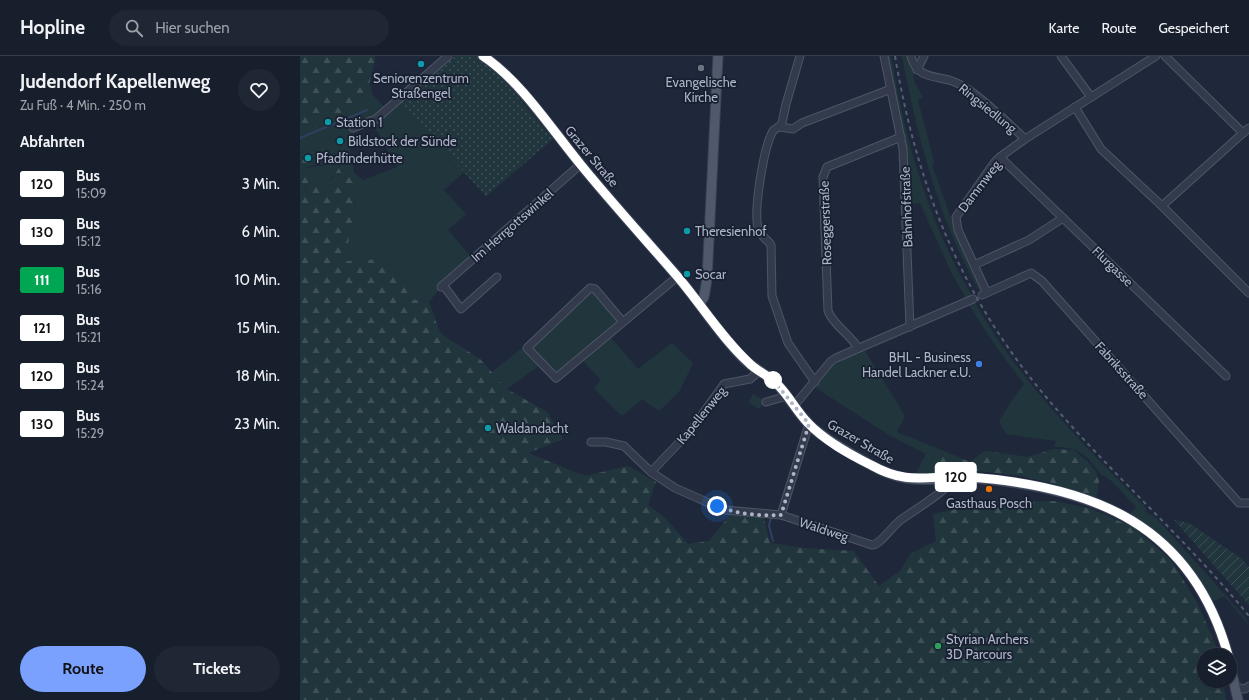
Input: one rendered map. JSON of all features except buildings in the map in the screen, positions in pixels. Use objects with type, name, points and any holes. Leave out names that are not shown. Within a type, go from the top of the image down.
[{"type":"main road","name":"Grazer Straße","points":[[483,56],[499,66],[508,76],[678,277],[736,350],[758,372],[778,385],[809,424],[835,444],[872,466],[890,474],[913,479],[955,477],[1020,482],[1056,490],[1128,517],[1158,538],[1178,558],[1191,574],[1212,609],[1226,648]]},
{"type":"main road","points":[[700,304],[706,290],[707,279],[718,56]]},
{"type":"main road","points":[[1235,688],[1238,700]]},
{"type":"street","points":[[780,127],[800,56]]},
{"type":"street","name":"Bahnhofstraße","points":[[884,56],[904,148],[910,327]]},
{"type":"street","points":[[911,56],[917,70]]},
{"type":"street","points":[[917,70],[924,56]]},
{"type":"street","points":[[1061,56],[1091,97]]},
{"type":"street","name":"Ringsiedlung","points":[[917,70],[926,76],[954,82],[970,91],[1025,139],[1156,56]]},
{"type":"street","points":[[1162,206],[1246,130],[1165,56]]},
{"type":"street","points":[[353,128],[376,119],[446,57]]},
{"type":"street","points":[[815,382],[788,343],[772,296],[771,245],[759,232],[758,226],[758,190],[761,174],[773,131],[780,127],[793,129],[802,123],[891,89]]},
{"type":"street","points":[[1075,107],[1101,149],[1162,206],[1249,293]]},
{"type":"street","name":"Roseggerstraße","points":[[858,348],[830,317],[828,311],[823,177],[827,167],[901,137]]},
{"type":"street","name":"Dammweg","points":[[984,294],[974,265],[957,227],[956,217],[1000,157],[1025,139]]},
{"type":"street","name":"Flurgasse","points":[[1000,157],[1226,376]]},
{"type":"street","name":"Im Herrgottswinkel","points":[[497,277],[461,309],[442,286],[581,164]]},
{"type":"street","points":[[974,265],[1029,240],[1062,218]]},
{"type":"street","name":"Fabriksstraße","points":[[984,294],[1032,274],[1042,281],[1238,503],[1249,503]]},
{"type":"street","points":[[623,322],[595,289],[590,288],[527,348],[556,378],[678,277]]},
{"type":"street","points":[[794,406],[831,361],[973,299]]},
{"type":"street","name":"Kapellenweg","points":[[651,472],[691,430],[724,384],[750,379],[758,372]]},
{"type":"street","points":[[766,402],[787,396]]},
{"type":"street","name":"Grazer Straße","points":[[781,515],[809,424]]},
{"type":"street","name":"Waldweg","points":[[591,442],[606,442],[624,446],[651,472],[675,488],[725,510],[781,515],[876,545],[888,530],[945,487],[955,477]]},
{"type":"street","points":[[1235,688],[1245,689],[1249,686]]},
{"type":"green space","points":[[300,56],[375,56],[375,59],[370,81],[355,109],[310,131],[300,140]]},
{"type":"green space","points":[[455,56],[479,56],[496,71],[553,139],[486,196],[400,103]]},
{"type":"green space","points":[[887,56],[891,56],[911,150],[931,211],[957,270],[973,298],[967,300],[952,274],[920,203],[910,204],[908,160]]},
{"type":"green space","points":[[902,56],[908,56],[915,73],[913,74],[915,83],[923,97],[918,100],[934,162],[932,165],[951,218],[984,290],[981,294],[953,238],[932,179],[915,118]]},
{"type":"green space","points":[[370,81],[372,94],[388,111],[399,101],[464,172],[444,190],[466,214],[448,230],[472,258],[441,287],[429,302],[411,299],[344,261],[355,200],[344,160],[328,183],[311,189],[305,189],[313,174],[304,175],[300,172],[304,168],[327,165],[339,159],[342,152],[315,157],[303,151],[300,153],[300,140],[310,131],[355,109]],"holes":[[[373,124],[397,167],[363,180],[354,173],[349,145],[356,129]]]},
{"type":"green space","points":[[312,149],[315,157],[342,152],[333,162],[311,166],[300,171],[300,153]]},
{"type":"green space","points":[[344,160],[350,170],[354,195],[354,209],[345,261],[384,259],[409,283],[411,299],[429,302],[439,330],[444,336],[480,359],[507,389],[547,412],[563,439],[528,453],[585,476],[628,466],[656,482],[648,505],[666,519],[688,544],[709,541],[730,515],[762,511],[770,543],[803,548],[854,551],[879,586],[901,570],[910,554],[936,541],[933,514],[1004,499],[1030,502],[1054,501],[1089,508],[1133,527],[1171,560],[1198,604],[1216,648],[1197,648],[1197,688],[1224,688],[1226,700],[300,700],[300,172],[304,175],[313,174],[315,176],[305,187],[305,189],[311,189],[329,183]]},
{"type":"green space","points":[[591,289],[621,322],[608,334],[638,369],[672,343],[693,363],[680,390],[659,411],[642,399],[622,416],[594,388],[601,380],[583,361],[557,383],[540,365],[507,389],[492,372],[546,329]]},
{"type":"green space","points":[[974,301],[1010,358],[1052,410],[1145,507],[1146,512],[1157,519],[1245,617],[1249,625],[1224,596],[1215,601],[1210,598],[1193,573],[1164,541],[1130,514],[1136,507],[1109,479],[1101,474],[1086,456],[1070,448],[1054,447],[1056,441],[1006,434],[999,422],[1010,403],[1024,384],[995,345],[969,305]]},
{"type":"green space","points":[[862,350],[865,351],[905,416],[897,432],[944,451],[939,465],[943,474],[915,475],[926,454],[889,435],[816,388],[832,363]]},
{"type":"green space","points":[[753,394],[765,401],[759,409],[748,402]]},
{"type":"green space","points":[[1053,449],[1074,450],[1089,463],[1096,472],[1099,481],[1096,499],[1063,490],[1052,483],[1022,476],[969,470],[962,473],[943,474],[939,465],[944,451],[970,462],[985,451],[1028,457]]},
{"type":"green space","points":[[1174,520],[1189,523],[1242,559],[1249,567],[1249,605]]},
{"type":"waterway","points":[[300,138],[367,110]]},
{"type":"waterway","points":[[771,517],[769,526],[773,541]]},
{"type":"railway","points":[[895,56],[904,102],[928,189],[962,271],[984,310],[1009,348],[1037,386],[1062,416],[1197,557],[1249,616]]},
{"type":"bus line","name":"120","points":[[483,56],[499,66],[528,99],[591,177],[678,277],[744,359],[778,385],[801,415],[819,433],[872,466],[900,477],[922,479],[964,477],[1020,482],[1056,490],[1128,517],[1158,538],[1178,558],[1191,574],[1212,609],[1226,648]]},
{"type":"place","name":"Seniorenzentrum Straßengel","points":[[421,64]]},
{"type":"place","name":"Evangelische Kirche","points":[[701,68]]},
{"type":"place","name":"Station 1","points":[[328,122]]},
{"type":"place","name":"Bildstock der Sünde","points":[[340,141]]},
{"type":"place","name":"Pfadfinderhütte","points":[[308,158]]},
{"type":"place","name":"Theresienhof","points":[[687,231]]},
{"type":"place","name":"Socar","points":[[687,274]]},
{"type":"place","name":"BHL - Business Handel Lackner e.U.","points":[[979,364]]},
{"type":"place","name":"Waldandacht","points":[[488,428]]},
{"type":"place","name":"Gasthaus Posch","points":[[989,489]]},
{"type":"place","name":"Styrian Archers 3D Parcours","points":[[938,646]]},
{"type":"route","points":[[717,506],[725,510],[753,514],[781,515],[809,424],[773,380]]}]
